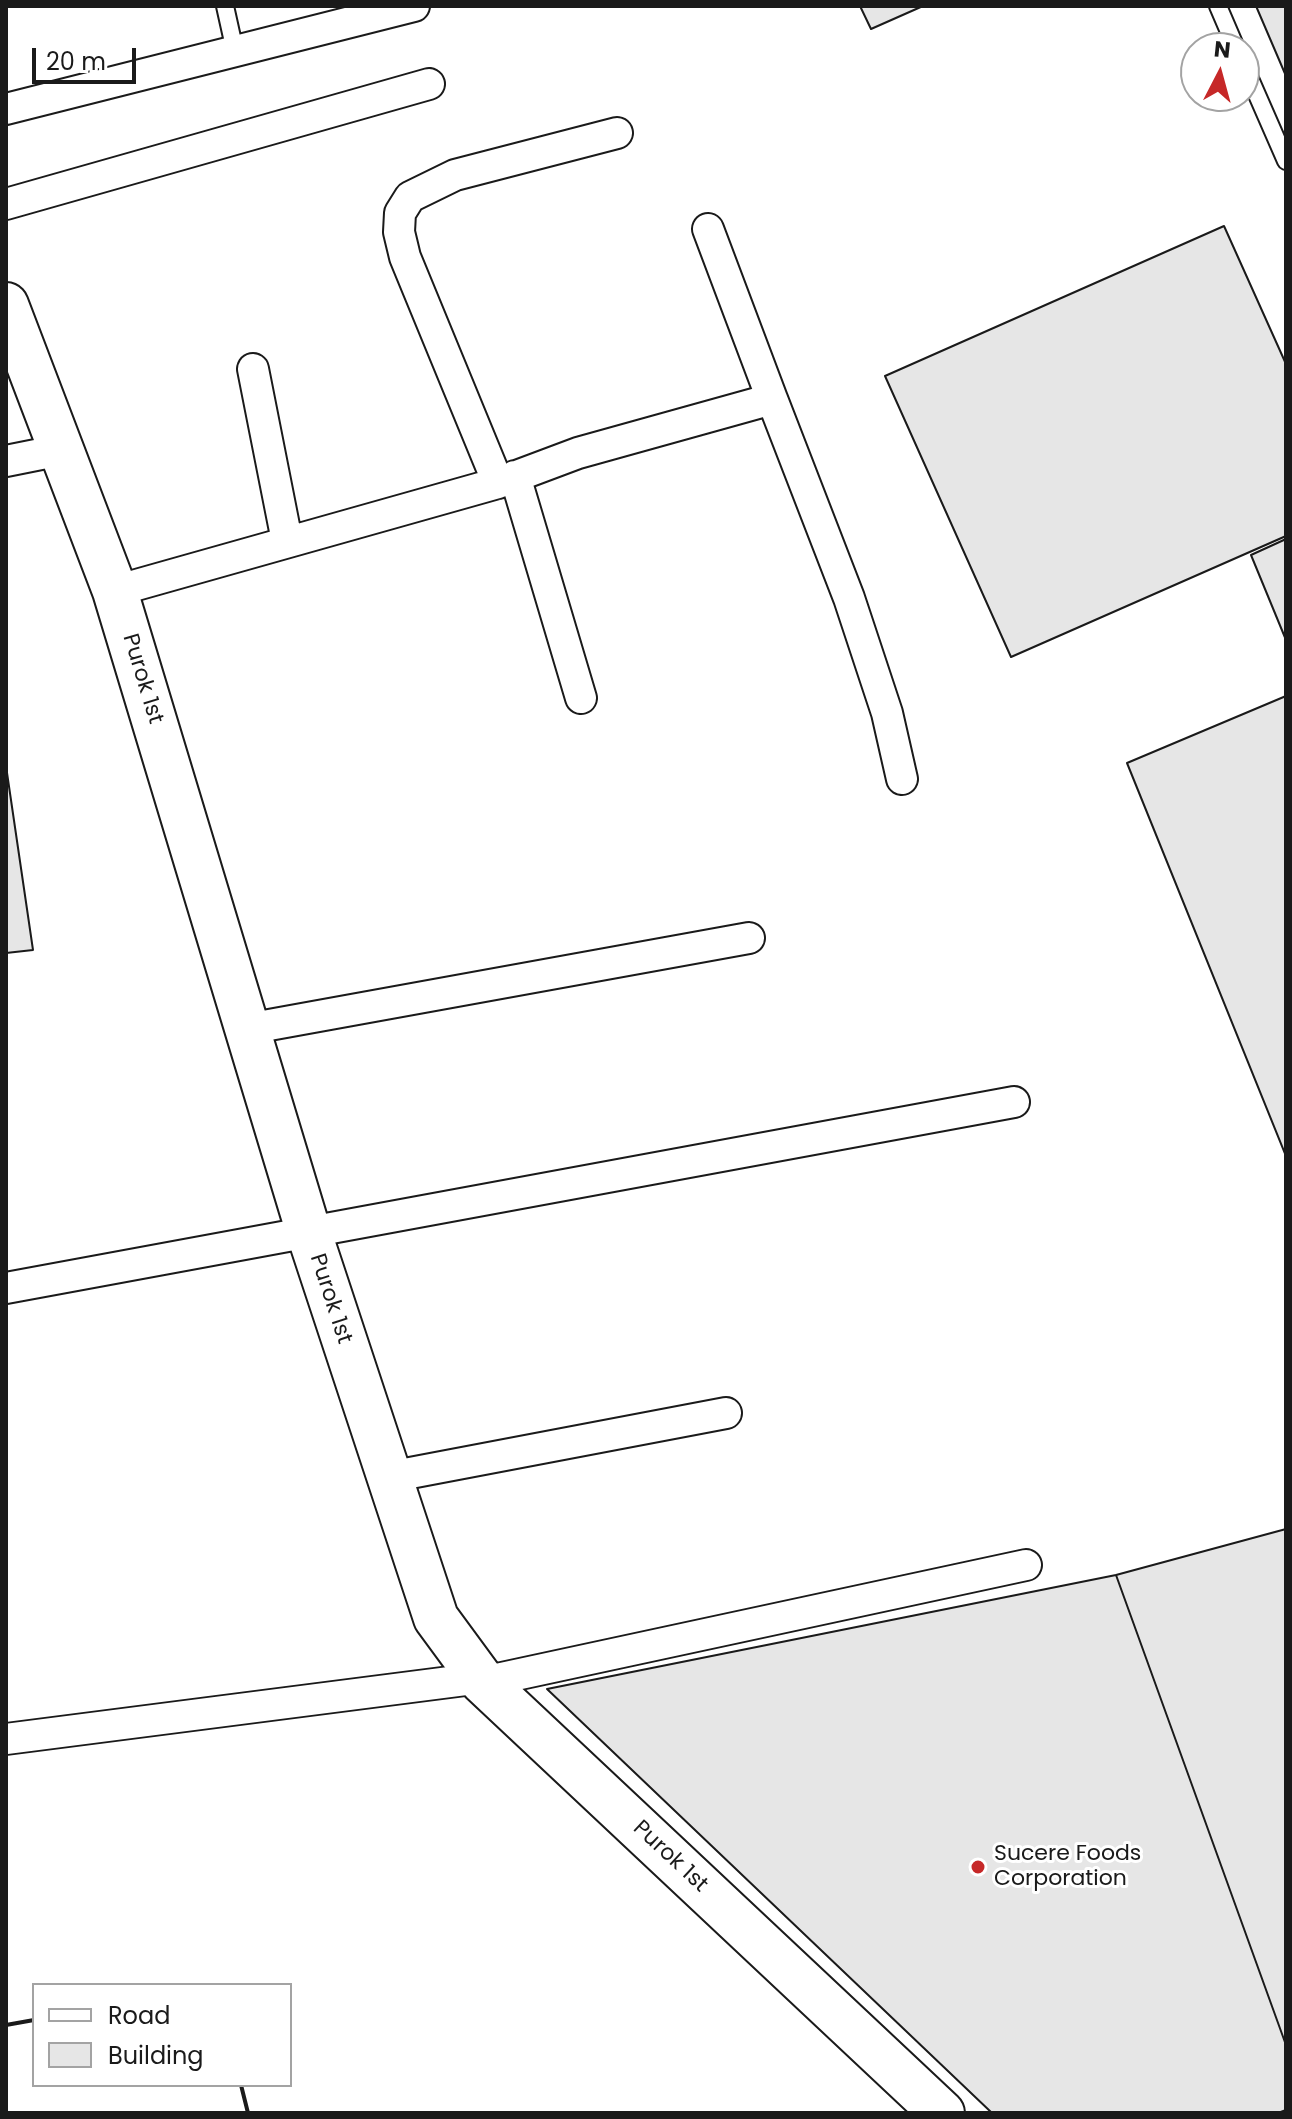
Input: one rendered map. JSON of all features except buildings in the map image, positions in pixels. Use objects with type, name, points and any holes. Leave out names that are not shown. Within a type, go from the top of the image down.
[{"type":"street","points":[[6,109],[414,6]]},
{"type":"street","points":[[6,204],[429,84]]},
{"type":"street","points":[[581,698],[506,480],[405,257],[399,232],[400,213],[410,197],[455,175],[617,133]]},
{"type":"street","points":[[708,229],[849,598],[887,713],[902,779]]},
{"type":"street","name":"Purok 1st","points":[[6,305],[115,591],[308,1230],[436,1618],[482,1680],[942,2113]]},
{"type":"street","points":[[253,369],[287,541]]},
{"type":"street","points":[[115,591],[506,480],[578,453],[772,399]]},
{"type":"street","points":[[6,461],[61,450]]},
{"type":"street","points":[[247,1029],[749,938]]},
{"type":"street","points":[[6,1288],[1014,1102]]},
{"type":"street","points":[[389,1477],[726,1413]]},
{"type":"street","points":[[6,1739],[482,1680],[1026,1565]]},
{"type":"lane","points":[[225,6],[235,51]]},
{"type":"lane","points":[[1218,6],[1229,32]]},
{"type":"lane","points":[[1260,102],[1286,161]]},
{"type":"wall","points":[[6,2025],[32,2020]]},
{"type":"wall","points":[[242,2087],[248,2113]]},
{"type":"place","name":"Sucere Foods Corporation","points":[[978,1867]]}]
